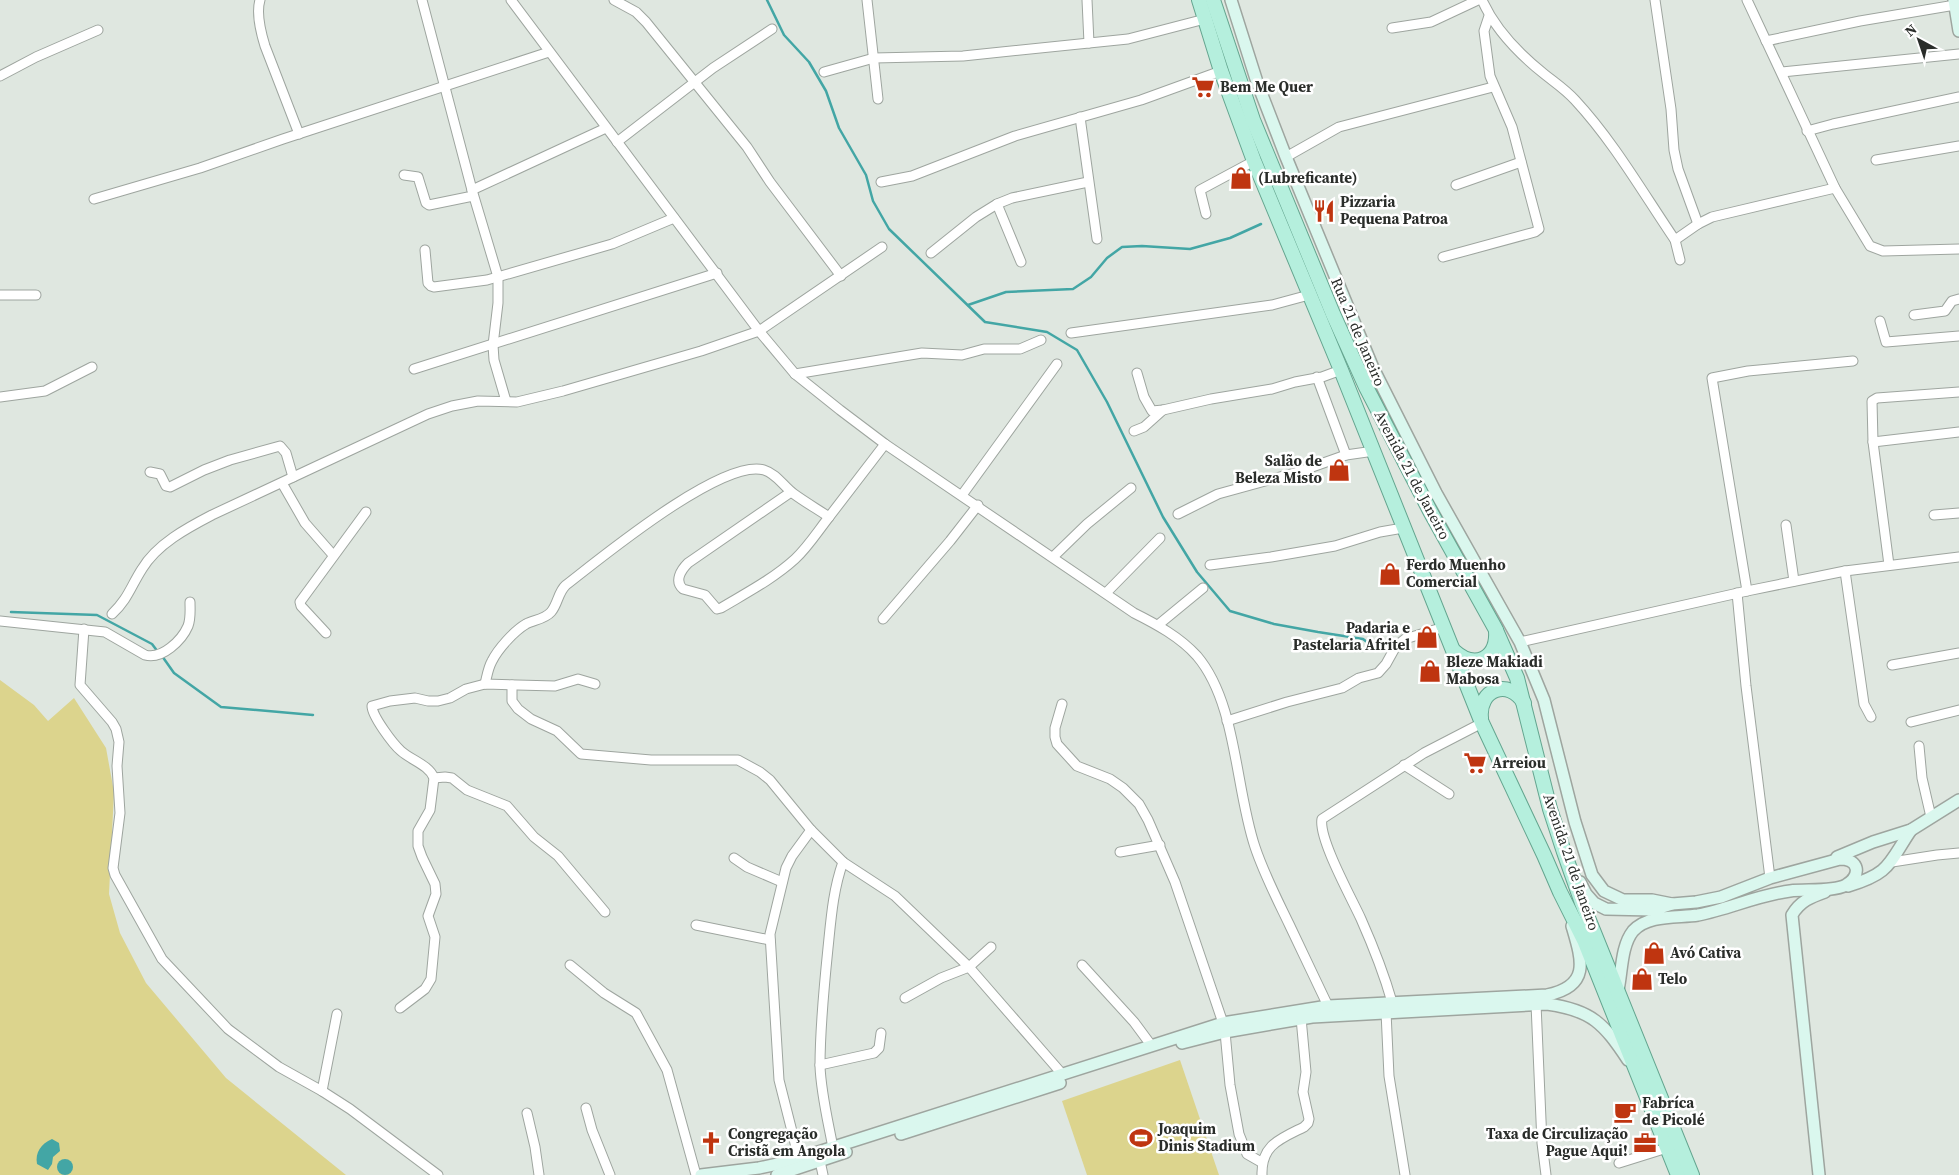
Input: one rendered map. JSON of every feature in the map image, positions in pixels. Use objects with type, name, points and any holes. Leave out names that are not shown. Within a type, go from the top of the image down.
[{"type":"main road","name":"Avenida 21 de Janeiro","points":[[1199,0],[1221,71],[1254,162],[1374,451],[1403,528],[1482,720],[1560,892],[1584,940],[1678,1175]]},
{"type":"main road","name":"Avenida 21 de Janeiro","points":[[1213,0],[1253,120],[1333,314],[1362,379],[1421,493],[1496,629],[1517,678],[1550,809],[1564,852],[1582,903],[1692,1175]]},
{"type":"main road","points":[[1454,651],[1473,661],[1487,656],[1496,645],[1496,629]]},
{"type":"main road","points":[[1482,720],[1482,703],[1492,691],[1508,689],[1515,692],[1524,704]]},
{"type":"street","points":[[260,0],[263,39],[299,134]]},
{"type":"street","points":[[422,0],[473,193],[498,276],[498,303],[493,345],[495,368],[506,400]]},
{"type":"street","points":[[511,0],[759,331],[795,374],[886,444],[1106,592],[1134,613],[1158,625],[1180,640],[1202,663],[1213,678],[1221,698],[1246,813],[1263,869],[1328,1006]]},
{"type":"street","points":[[614,0],[630,8],[641,17],[695,82],[747,147],[770,182],[842,276]]},
{"type":"street","points":[[867,0],[878,99]]},
{"type":"street","points":[[1086,0],[1089,43]]},
{"type":"street","name":"Rua 21 de Janeiro","points":[[1231,0],[1257,82],[1286,157],[1387,399],[1436,493],[1520,642],[1544,700],[1575,822],[1592,875],[1604,891],[1623,900],[1652,900],[1672,904]]},
{"type":"street","points":[[1392,28],[1432,22],[1478,0]]},
{"type":"street","points":[[1482,0],[1489,16],[1502,34],[1540,71],[1561,86],[1584,109],[1606,136],[1675,240],[1680,260]]},
{"type":"street","points":[[1655,0],[1671,109],[1674,150],[1678,169],[1698,224]]},
{"type":"street","points":[[1747,0],[1782,72],[1834,188],[1865,240],[1874,249],[1883,251],[1959,250]]},
{"type":"street","points":[[1766,41],[1955,2],[1959,31]]},
{"type":"street","points":[[1443,257],[1540,229],[1507,114],[1493,87],[1487,62],[1484,36],[1489,16]]},
{"type":"street","points":[[824,72],[874,58],[963,56],[1128,39],[1205,19]]},
{"type":"street","points":[[617,142],[713,68],[772,29]]},
{"type":"street","points":[[0,76],[36,57],[98,30]]},
{"type":"street","points":[[94,199],[200,168],[549,52]]},
{"type":"street","points":[[1782,72],[1959,54]]},
{"type":"street","points":[[881,182],[912,176],[1015,136],[1141,100],[1221,71]]},
{"type":"street","points":[[1286,157],[1339,127],[1493,87]]},
{"type":"street","points":[[1807,131],[1959,97]]},
{"type":"street","points":[[1080,117],[1097,239]]},
{"type":"street","points":[[404,175],[418,177],[426,203],[430,205],[473,193],[606,128]]},
{"type":"street","points":[[1876,160],[1959,146]]},
{"type":"street","points":[[1206,214],[1200,190],[1254,162]]},
{"type":"street","points":[[1456,185],[1521,162]]},
{"type":"street","points":[[931,254],[976,217],[997,204],[1012,198],[1088,182]]},
{"type":"street","points":[[1675,240],[1698,224],[1721,214],[1834,188]]},
{"type":"street","points":[[997,204],[1021,262]]},
{"type":"street","points":[[424,250],[428,283],[431,286],[487,280],[612,244],[674,218]]},
{"type":"street","points":[[112,614],[123,603],[146,563],[175,536],[212,515],[361,447],[428,414],[452,406],[478,401],[506,400],[517,402],[563,391],[701,351],[759,331],[882,247]]},
{"type":"street","points":[[414,369],[717,273]]},
{"type":"street","points":[[0,295],[36,295]]},
{"type":"street","points":[[1071,333],[1272,305],[1309,295]]},
{"type":"street","points":[[1914,315],[1945,311],[1952,301],[1959,299]]},
{"type":"street","points":[[1880,320],[1886,342],[1959,336]]},
{"type":"street","points":[[795,374],[922,353],[962,354],[984,349],[1020,349],[1041,340]]},
{"type":"street","points":[[1747,590],[1712,378],[1748,371],[1853,360]]},
{"type":"street","points":[[962,495],[1057,364]]},
{"type":"street","points":[[0,397],[45,391],[92,367]]},
{"type":"street","points":[[1137,373],[1148,406],[1152,411],[1272,389],[1341,370]]},
{"type":"street","points":[[1317,378],[1346,454]]},
{"type":"street","points":[[1889,566],[1873,442],[1872,403],[1874,399],[1959,392]]},
{"type":"street","points":[[1134,431],[1144,427],[1163,410]]},
{"type":"street","points":[[1873,442],[1959,432]]},
{"type":"street","points":[[791,492],[688,563],[680,572],[678,580],[680,587],[705,595],[717,609],[769,578],[795,559],[806,548],[886,444]]},
{"type":"street","points":[[150,472],[160,474],[166,486],[170,487],[212,467],[280,446],[286,453],[293,477]]},
{"type":"street","points":[[1178,514],[1218,494],[1298,472],[1346,454],[1374,451]]},
{"type":"street","points":[[485,684],[494,658],[526,624],[545,617],[552,612],[562,589],[566,585],[655,516],[680,500],[735,473],[754,469],[764,470],[774,475],[791,492],[829,517]]},
{"type":"street","points":[[282,482],[306,523],[333,555]]},
{"type":"street","points":[[1053,557],[1087,524],[1131,488]]},
{"type":"street","points":[[883,619],[950,541],[978,505]]},
{"type":"street","points":[[326,633],[301,606],[300,602],[366,512]]},
{"type":"street","points":[[1934,515],[1959,513]]},
{"type":"street","points":[[1786,525],[1794,581]]},
{"type":"street","points":[[1210,565],[1248,561],[1335,546],[1380,532],[1403,528]]},
{"type":"street","points":[[1106,592],[1160,538]]},
{"type":"street","points":[[1520,642],[1747,590],[1845,570],[1959,556]]},
{"type":"street","points":[[1845,570],[1864,704],[1871,717]]},
{"type":"street","points":[[1158,625],[1203,588]]},
{"type":"street","points":[[1736,593],[1770,878]]},
{"type":"street","points":[[0,621],[105,632],[145,655],[152,656],[166,652],[183,634],[191,615],[190,602]]},
{"type":"street","points":[[1227,721],[1287,702],[1342,688],[1360,678],[1378,673],[1386,664],[1394,648],[1400,643],[1444,627]]},
{"type":"street","points":[[84,630],[80,685],[112,722],[119,742],[117,766],[120,813],[112,862],[115,875],[162,959],[171,971],[228,1028],[279,1067],[350,1109],[438,1175]]},
{"type":"street","points":[[1892,665],[1959,653]]},
{"type":"street","points":[[400,1008],[425,989],[431,980],[435,937],[428,916],[436,894],[436,884],[418,846],[418,831],[430,810],[434,778],[428,770],[396,746],[373,713],[372,706],[390,701],[415,698],[438,701],[450,698],[466,689],[485,684],[555,686],[578,679],[595,684]]},
{"type":"street","points":[[512,685],[512,701],[518,709],[531,719],[557,731],[579,754],[651,760],[738,760],[760,772],[770,780],[811,830],[843,862],[896,896],[969,967],[1063,1075]]},
{"type":"street","points":[[1062,704],[1056,728],[1055,737],[1057,744],[1077,766],[1110,779],[1123,788],[1138,804],[1160,845],[1184,905],[1224,1027],[1230,1084],[1241,1140],[1247,1154],[1261,1162]]},
{"type":"street","points":[[1911,722],[1959,710]]},
{"type":"street","points":[[1392,1002],[1384,973],[1339,874],[1321,822],[1323,818],[1375,786],[1404,765],[1482,720]]},
{"type":"street","points":[[1919,746],[1922,778],[1931,817]]},
{"type":"street","points":[[1404,765],[1449,794]]},
{"type":"street","points":[[434,778],[452,778],[467,790],[507,806],[534,837],[558,856],[606,912]]},
{"type":"street","points":[[1818,865],[1873,842],[1911,830],[1959,800]]},
{"type":"street","points":[[798,1159],[779,1080],[770,940],[782,882],[792,856],[811,830]]},
{"type":"street","points":[[1819,1175],[1792,915],[1796,908],[1811,896],[1875,876],[1892,862],[1911,830]]},
{"type":"street","points":[[1120,852],[1160,845]]},
{"type":"street","points":[[1564,852],[1586,894],[1594,903],[1606,909],[1653,910],[1672,904],[1721,897],[1770,878],[1840,859],[1852,861],[1855,866],[1857,872],[1855,877],[1841,888],[1789,891],[1751,899],[1698,914],[1661,919],[1642,924],[1635,930],[1627,943],[1618,990]]},
{"type":"street","points":[[1892,862],[1959,853]]},
{"type":"street","points":[[734,858],[754,871],[782,882]]},
{"type":"street","points":[[833,1148],[820,1065],[826,961],[832,905],[836,881],[843,862]]},
{"type":"street","points":[[701,1175],[766,1167],[798,1159],[1063,1075],[1151,1045],[1224,1027],[1328,1006],[1546,995],[1568,988],[1577,978],[1581,960],[1560,892]]},
{"type":"street","points":[[696,925],[770,940]]},
{"type":"street","points":[[905,998],[941,978],[969,967],[991,947]]},
{"type":"street","points":[[570,965],[604,993],[636,1013],[667,1070],[696,1175]]},
{"type":"street","points":[[1082,965],[1134,1022],[1151,1045]]},
{"type":"street","points":[[1536,1004],[1542,1143],[1546,1175]]},
{"type":"street","points":[[777,1175],[867,1144],[1024,1096],[1224,1027],[1301,1018],[1386,1012],[1536,1004],[1567,1007],[1595,1020],[1613,1038],[1637,1074]]},
{"type":"street","points":[[1386,1012],[1389,1076],[1405,1175]]},
{"type":"street","points":[[322,1091],[337,1014]]},
{"type":"street","points":[[1262,1175],[1261,1162],[1269,1147],[1308,1123],[1309,1115],[1303,1092],[1306,1072],[1301,1018]]},
{"type":"street","points":[[820,1065],[874,1053],[878,1048],[881,1033]]},
{"type":"street","points":[[586,1108],[610,1175]]},
{"type":"street","points":[[527,1113],[539,1175]]},
{"type":"street","points":[[1619,1163],[1668,1148]]},
{"type":"street","points":[[820,1161],[823,1175]]},
{"type":"shaded area","points":[[0,680],[34,705],[48,721],[74,698],[106,748],[114,792],[109,894],[120,933],[146,983],[226,1078],[346,1175],[0,1175]]},
{"type":"shaded area","name":"Joaquim Dinis Stadium","points":[[1180,1060],[1219,1175],[1087,1175],[1062,1101]]},
{"type":"water","points":[[52,1139],[59,1143],[60,1151],[53,1157],[52,1164],[48,1170],[37,1164],[37,1156],[42,1146]]},
{"type":"water","points":[[62,1159],[68,1159],[73,1164],[71,1173],[62,1175],[57,1170],[57,1164]]},
{"type":"waterway","points":[[767,0],[784,35],[809,62],[826,91],[839,128],[866,175],[873,201],[889,229],[985,322],[1047,332],[1077,350],[1107,402],[1163,517],[1197,572],[1230,611],[1274,624],[1363,639],[1376,649]]},
{"type":"waterway","points":[[968,305],[1006,292],[1073,289],[1091,277],[1107,258],[1122,247],[1142,246],[1190,249],[1230,238],[1261,224]]},
{"type":"waterway","points":[[11,612],[97,615],[152,644],[158,652]]},
{"type":"waterway","points":[[162,656],[174,673],[221,707],[313,715]]},
{"type":"place","name":"Bem Me Quer","points":[[1203,87]]},
{"type":"place","name":"(Lubreficante)","points":[[1241,178]]},
{"type":"place","name":"Pizzaria Pequena Patroa","points":[[1324,211]]},
{"type":"place","name":"Salão de Beleza Misto","points":[[1339,470]]},
{"type":"place","name":"Ferdo Muenho Comercial","points":[[1390,574]]},
{"type":"place","name":"Padaria e Pastelaria Afritel","points":[[1427,637]]},
{"type":"place","name":"Bleze Makiadi Mabosa","points":[[1430,671]]},
{"type":"place","name":"Arreiou","points":[[1475,763]]},
{"type":"place","name":"Avó Cativa","points":[[1654,953]]},
{"type":"place","name":"Telo","points":[[1642,979]]},
{"type":"place","name":"Fabríca de Picolé","points":[[1625,1112]]},
{"type":"place","name":"Joaquim Dinis Stadium","points":[[1141,1138]]},
{"type":"place","name":"Congregação Cristã em Angola","points":[[711,1143]]},
{"type":"place","name":"Taxa de Circulização Pague Aqui!","points":[[1645,1143]]}]
